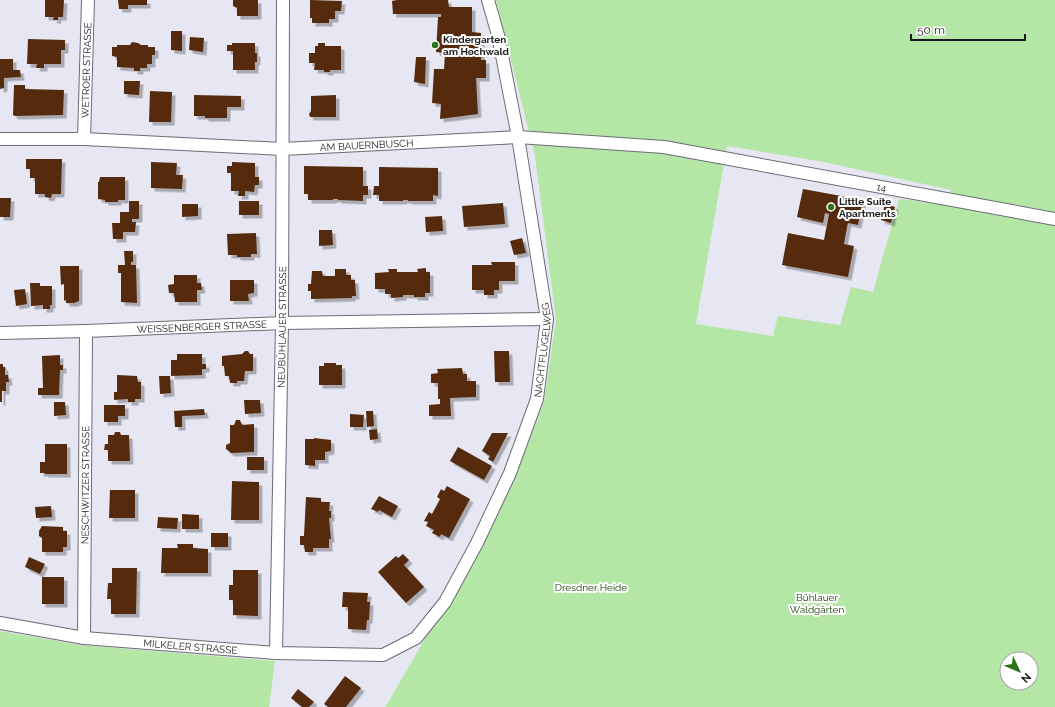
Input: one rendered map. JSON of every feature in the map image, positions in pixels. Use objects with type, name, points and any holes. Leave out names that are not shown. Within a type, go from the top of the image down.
[{"type":"street","name":"WETROER STRASSE","points":[[84,139],[88,0]]},
{"type":"street","name":"NEUBÜHLAUER STRASSE","points":[[276,653],[282,323],[283,0]]},
{"type":"street","name":"NACHTFLÜGELWEG","points":[[383,655],[416,638],[445,602],[477,543],[510,473],[538,399],[547,319],[518,137],[498,35],[488,0]]},
{"type":"street","name":"AM BAUERNBUSCH","points":[[0,139],[84,139],[282,149],[518,137],[664,148],[732,159]]},
{"type":"street","name":"14","points":[[732,159],[1055,219]]},
{"type":"street","name":"WEISSENBERGER STRASSE","points":[[0,333],[282,323],[547,319]]},
{"type":"street","name":"NESCHWITZER STRASSE","points":[[84,638],[86,331]]},
{"type":"street","name":"MILKELER STRASSE","points":[[0,623],[84,638],[276,653],[383,655]]},
{"type":"green space","points":[[496,0],[1055,0],[1055,707],[385,707],[481,542],[515,478],[544,402],[556,320],[535,156]],"holes":[[[727,146],[824,162],[951,190],[946,205],[899,199],[873,292],[851,287],[840,325],[778,316],[773,336],[696,324]]]},
{"type":"green space","points":[[0,631],[80,645],[275,661],[269,707],[0,707]]},
{"type":"building","points":[[45,0],[64,0],[63,17],[58,17],[58,20],[53,20],[54,17],[45,17]]},
{"type":"building","points":[[118,0],[147,0],[147,5],[128,5],[128,9],[119,9]]},
{"type":"building","points":[[233,0],[258,0],[258,16],[237,16],[237,8],[233,6]]},
{"type":"building","points":[[310,0],[342,1],[341,11],[335,11],[335,19],[329,19],[329,23],[312,23],[312,18],[310,18]]},
{"type":"building","points":[[448,0],[449,7],[472,7],[472,32],[481,33],[481,60],[486,60],[486,78],[476,78],[478,114],[440,119],[441,104],[432,103],[434,69],[444,69],[445,53],[436,52],[438,17],[441,17],[441,14],[393,14],[392,1]]},
{"type":"building","points":[[171,31],[182,31],[182,51],[171,50]]},
{"type":"building","points":[[190,37],[204,38],[203,52],[189,50]]},
{"type":"building","points":[[28,39],[65,40],[65,50],[61,50],[61,64],[44,64],[44,68],[36,68],[37,64],[27,64]]},
{"type":"building","points":[[132,42],[141,45],[148,45],[148,47],[155,47],[155,55],[152,55],[152,64],[147,64],[147,68],[140,68],[140,71],[134,71],[134,68],[117,67],[117,57],[112,56],[112,47],[117,47],[117,45],[130,45]]},
{"type":"building","points":[[232,43],[255,43],[257,62],[255,62],[255,70],[233,70],[233,51],[227,51],[227,45],[232,45]]},
{"type":"building","points":[[318,43],[325,43],[325,46],[341,46],[341,70],[330,70],[330,72],[324,72],[324,70],[314,70],[315,63],[309,63],[309,53],[315,53],[315,46],[318,46]]},
{"type":"building","points":[[416,57],[426,57],[425,84],[414,82]]},
{"type":"building","points":[[0,59],[13,59],[13,70],[20,70],[21,77],[4,78],[4,88],[0,89]]},
{"type":"building","points":[[124,81],[140,81],[139,95],[124,94]]},
{"type":"building","points":[[14,85],[25,85],[25,89],[64,90],[63,115],[13,115]]},
{"type":"building","points":[[150,91],[172,92],[171,122],[149,122]]},
{"type":"building","points":[[194,95],[241,96],[241,107],[227,107],[227,118],[205,118],[205,116],[194,116]]},
{"type":"building","points":[[336,95],[336,117],[310,117],[311,96]]},
{"type":"building","points":[[26,159],[62,159],[61,194],[52,194],[51,198],[45,197],[45,194],[35,194],[35,178],[30,178],[30,169],[26,169]]},
{"type":"building","points":[[151,162],[177,163],[176,175],[183,175],[182,189],[151,188]]},
{"type":"building","points":[[232,162],[255,163],[255,177],[259,177],[259,185],[255,185],[254,192],[245,191],[245,196],[238,196],[239,191],[231,191],[231,173],[227,173],[227,166],[232,166]]},
{"type":"building","points":[[304,166],[363,167],[363,186],[368,186],[368,195],[363,195],[363,201],[338,199],[308,200],[308,194],[304,194]]},
{"type":"building","points":[[379,167],[438,168],[438,196],[433,195],[433,201],[379,201],[379,195],[373,195],[374,186],[379,186]]},
{"type":"building","points":[[100,177],[125,177],[125,200],[118,200],[118,202],[105,202],[105,200],[98,199],[98,182]]},
{"type":"building","points":[[803,189],[863,200],[858,225],[848,223],[847,227],[844,244],[854,246],[848,277],[782,265],[788,233],[824,240],[829,214],[825,213],[823,223],[797,217]]},
{"type":"building","points":[[0,198],[11,198],[10,217],[0,217]]},
{"type":"building","points":[[129,201],[139,201],[139,219],[132,219],[132,222],[136,222],[135,232],[123,232],[123,239],[113,239],[112,223],[120,223],[120,212],[129,212]]},
{"type":"building","points":[[239,201],[259,201],[259,215],[239,215]]},
{"type":"building","points":[[503,203],[505,224],[464,227],[462,206]]},
{"type":"building","points":[[182,204],[198,204],[198,216],[182,217]]},
{"type":"building","points":[[885,204],[895,207],[891,223],[881,220]]},
{"type":"building","points":[[442,216],[443,231],[426,232],[425,217]]},
{"type":"building","points":[[319,230],[332,230],[333,245],[319,246]]},
{"type":"building","points":[[256,233],[257,254],[251,254],[251,257],[237,257],[237,255],[228,255],[227,234]]},
{"type":"building","points":[[522,238],[526,253],[514,255],[510,241]]},
{"type":"building","points":[[124,251],[133,251],[133,262],[131,262],[131,265],[136,265],[137,303],[121,302],[121,273],[118,273],[118,265],[125,265]]},
{"type":"building","points":[[491,262],[515,262],[515,281],[499,281],[499,290],[494,290],[494,295],[484,295],[484,290],[472,290],[472,265],[492,265]]},
{"type":"building","points":[[60,266],[79,266],[79,301],[74,303],[66,303],[66,300],[64,301],[64,284],[61,285]]},
{"type":"building","points":[[426,268],[426,272],[430,272],[430,293],[425,293],[425,297],[403,295],[403,297],[391,298],[391,294],[385,294],[385,289],[375,289],[375,273],[389,272],[388,269],[397,269],[397,272],[418,272],[417,269]]},
{"type":"building","points":[[335,269],[346,269],[346,275],[351,275],[351,280],[355,280],[356,296],[352,296],[352,298],[311,299],[311,291],[308,291],[308,284],[311,284],[312,271],[322,271],[323,276],[335,276]]},
{"type":"building","points":[[174,275],[197,275],[197,283],[201,283],[202,290],[197,290],[197,302],[175,302],[174,293],[169,293],[168,285],[174,284]]},
{"type":"building","points":[[230,280],[254,280],[254,293],[248,294],[249,301],[230,301]]},
{"type":"building","points":[[30,283],[40,283],[40,286],[52,286],[52,305],[50,305],[50,309],[43,309],[43,305],[31,306]]},
{"type":"building","points":[[25,289],[27,304],[16,306],[14,290]]},
{"type":"building","points":[[245,351],[253,354],[253,371],[245,371],[244,381],[230,383],[229,376],[225,376],[224,366],[222,366],[222,356],[242,354]]},
{"type":"building","points":[[494,351],[509,351],[510,382],[495,382]]},
{"type":"building","points":[[177,354],[202,354],[202,364],[206,364],[206,369],[202,369],[202,375],[171,376],[171,360],[177,360]]},
{"type":"building","points":[[60,355],[60,365],[63,365],[63,370],[60,370],[59,395],[38,395],[38,388],[43,388],[42,356]]},
{"type":"building","points":[[324,363],[336,363],[336,365],[342,365],[342,385],[319,385],[319,366],[324,366]]},
{"type":"building","points":[[0,364],[3,364],[3,367],[5,367],[5,375],[8,375],[9,382],[6,382],[6,391],[2,391],[2,402],[0,402]]},
{"type":"building","points":[[462,368],[463,374],[467,374],[467,381],[476,381],[476,397],[450,398],[451,416],[429,416],[429,405],[440,404],[440,399],[438,399],[438,383],[431,383],[431,374],[438,373],[437,369]]},
{"type":"building","points":[[117,375],[137,376],[138,382],[141,382],[141,399],[135,399],[135,402],[128,402],[128,399],[114,400],[114,392],[117,392]]},
{"type":"building","points":[[159,376],[170,376],[171,393],[160,394]]},
{"type":"building","points":[[244,400],[260,400],[261,413],[245,414]]},
{"type":"building","points":[[54,402],[65,402],[66,415],[54,416]]},
{"type":"building","points":[[104,405],[125,405],[125,416],[118,416],[118,422],[104,422]]},
{"type":"building","points":[[204,409],[205,415],[182,416],[182,427],[175,427],[174,411]]},
{"type":"building","points":[[366,411],[373,411],[374,426],[367,427]]},
{"type":"building","points":[[350,414],[364,415],[363,427],[350,427]]},
{"type":"building","points":[[236,420],[240,420],[242,425],[254,424],[254,452],[231,453],[226,449],[226,445],[230,443],[230,425],[234,425]]},
{"type":"building","points":[[377,429],[378,439],[370,440],[369,430]]},
{"type":"building","points":[[115,432],[120,432],[121,435],[129,435],[130,461],[108,461],[108,450],[104,450],[105,444],[108,444],[108,435],[114,435]]},
{"type":"building","points":[[492,433],[508,433],[493,462],[488,459],[490,456],[482,451]]},
{"type":"building","points":[[314,438],[331,440],[331,451],[325,452],[325,460],[315,460],[315,466],[305,465],[305,439]]},
{"type":"building","points":[[45,444],[67,444],[67,474],[40,473],[40,462],[45,462]]},
{"type":"building","points":[[458,447],[492,466],[484,480],[450,461]]},
{"type":"building","points":[[247,457],[264,457],[264,470],[247,470]]},
{"type":"building","points":[[232,481],[259,482],[259,520],[231,520]]},
{"type":"building","points":[[447,486],[470,499],[449,538],[441,534],[440,537],[432,533],[434,530],[426,526],[428,522],[424,521],[429,512],[432,514],[440,499],[437,497],[441,489],[444,491]]},
{"type":"building","points":[[110,490],[135,490],[135,518],[109,518]]},
{"type":"building","points":[[379,496],[398,506],[392,517],[379,510],[378,512],[371,509]]},
{"type":"building","points":[[306,497],[321,498],[321,502],[330,502],[329,511],[331,511],[331,518],[329,518],[331,539],[329,539],[329,548],[313,548],[313,552],[305,552],[304,545],[300,545],[300,536],[304,536]]},
{"type":"building","points":[[51,506],[52,517],[36,518],[35,507]]},
{"type":"building","points":[[182,514],[199,515],[199,529],[182,529]]},
{"type":"building","points":[[158,517],[178,518],[177,529],[157,528]]},
{"type":"building","points":[[42,526],[63,527],[63,531],[67,531],[67,547],[63,547],[63,552],[42,552],[42,538],[39,536],[39,531]]},
{"type":"building","points":[[211,533],[228,533],[228,547],[211,547]]},
{"type":"building","points":[[177,544],[193,544],[193,548],[208,549],[208,573],[161,573],[162,548],[178,548]]},
{"type":"building","points":[[403,554],[409,560],[404,565],[424,587],[406,603],[378,572],[396,556],[398,558]]},
{"type":"building","points":[[29,557],[45,564],[40,574],[25,567]]},
{"type":"building","points":[[112,568],[137,568],[136,614],[111,614],[111,599],[107,599],[108,583],[112,583]]},
{"type":"building","points":[[233,570],[258,570],[258,616],[233,615],[233,600],[229,600],[229,585],[233,585]]},
{"type":"building","points":[[42,577],[64,577],[64,604],[42,604]]},
{"type":"building","points":[[343,592],[368,593],[367,602],[370,602],[369,620],[367,620],[366,630],[348,629],[348,607],[342,607]]},
{"type":"building","points":[[345,676],[361,688],[346,707],[328,707],[324,704]]},
{"type":"building","points":[[298,689],[314,702],[309,707],[302,707],[291,698]]},
{"type":"place","name":"Kindergarten am Hochwald","points":[[435,45]]},
{"type":"place","name":"Little Suite Apartments","points":[[831,207]]},
{"type":"park label","name":"Dresdner Heide","points":[[591,587]]},
{"type":"park label","name":"Bühlauer Waldgärten","points":[[817,602]]}]
